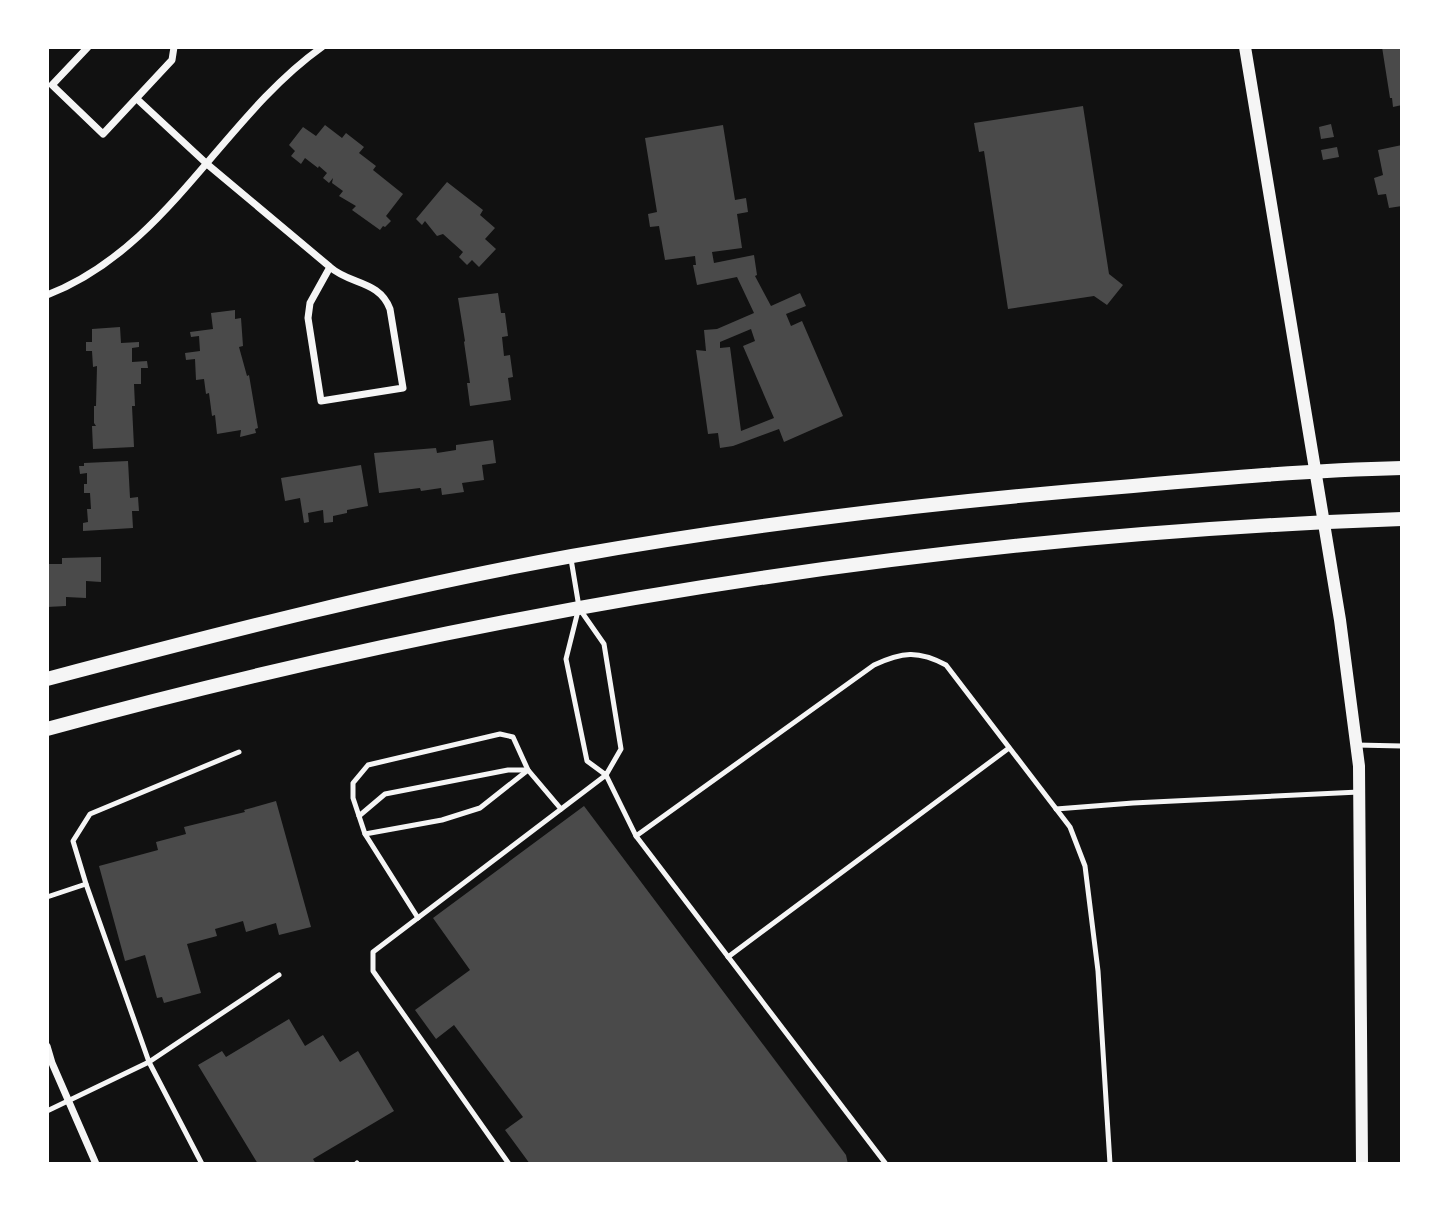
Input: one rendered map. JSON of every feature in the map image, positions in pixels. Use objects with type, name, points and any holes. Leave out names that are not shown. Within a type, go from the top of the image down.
[{"type":"main road","points":[[47,679],[297,614],[570,556],[741,528],[966,499],[1316,471],[1402,468]]},
{"type":"main road","points":[[47,729],[353,652],[579,607],[807,570],[1023,545],[1323,522],[1402,519]]},
{"type":"street","points":[[88,47],[52,85],[103,134],[172,60],[174,47]]},
{"type":"street","points":[[47,295],[69,286],[99,268],[166,211],[284,79],[322,47]]},
{"type":"street","points":[[1245,47],[1340,620],[1356,745],[1359,792],[1362,1164]]},
{"type":"street","points":[[137,99],[207,164],[336,273],[370,287],[385,297],[390,309],[403,388],[321,401],[308,318],[310,303],[330,268]]},
{"type":"street","points":[[47,1046],[96,1164]]},
{"type":"lane","points":[[509,1164],[373,971],[373,951],[606,775],[621,749],[604,644],[579,607],[570,556]]},
{"type":"lane","points":[[579,607],[566,659],[587,761],[606,775],[636,836],[886,1164]]},
{"type":"lane","points":[[636,836],[874,664],[898,654],[927,655],[946,665],[1070,827],[1085,866],[1098,971],[1110,1164]]},
{"type":"lane","points":[[418,918],[365,835],[354,798],[353,783],[368,765],[500,734],[513,737],[528,771],[561,809]]},
{"type":"lane","points":[[1356,745],[1402,746]]},
{"type":"lane","points":[[728,957],[1009,748]]},
{"type":"lane","points":[[202,1164],[149,1062],[73,841],[90,814],[239,752]]},
{"type":"lane","points":[[359,816],[385,794],[508,770],[528,771]]},
{"type":"lane","points":[[365,835],[442,820],[480,808],[528,771]]},
{"type":"lane","points":[[1056,809],[1359,792]]},
{"type":"lane","points":[[47,897],[86,884]]},
{"type":"lane","points":[[47,1111],[149,1062],[279,975]]},
{"type":"building","points":[[1382,47],[1402,47],[1402,105],[1393,107]]},
{"type":"building","points":[[1083,106],[1109,274],[1123,285],[1107,305],[1094,296],[1008,309],[984,151],[979,152],[974,123]]},
{"type":"building","points":[[1331,124],[1334,137],[1321,139],[1319,127]]},
{"type":"building","points":[[325,125],[342,138],[346,133],[364,147],[359,153],[376,166],[373,170],[403,194],[386,216],[391,221],[380,230],[352,210],[356,206],[339,196],[343,191],[332,183],[333,178],[329,183],[323,178],[327,173],[319,166],[318,168],[305,158],[301,164],[291,156],[295,151],[289,145],[303,127],[316,136]]},
{"type":"building","points":[[723,125],[735,200],[746,198],[748,212],[737,214],[742,248],[712,252],[714,263],[754,255],[755,276],[771,306],[800,293],[806,306],[786,314],[791,326],[802,321],[843,416],[784,442],[779,429],[720,448],[718,433],[708,434],[696,350],[706,351],[704,330],[717,329],[754,313],[737,277],[697,285],[693,265],[696,265],[695,256],[665,260],[659,226],[650,227],[648,214],[657,212],[645,138]],"holes":[[[751,329],[755,341],[743,346],[774,418],[741,431],[730,347],[720,348],[720,342]]]},
{"type":"building","points":[[1402,145],[1402,206],[1389,208],[1386,194],[1378,195],[1374,178],[1383,175],[1378,150]]},
{"type":"building","points":[[1337,147],[1339,157],[1323,160],[1321,150]]},
{"type":"building","points":[[447,182],[483,210],[480,215],[495,228],[485,239],[496,249],[479,267],[472,260],[467,265],[459,257],[463,252],[443,234],[437,236],[425,221],[422,225],[416,219]]},
{"type":"building","points":[[498,293],[501,313],[505,313],[508,336],[502,337],[504,356],[510,355],[513,377],[508,378],[511,400],[470,406],[467,383],[470,383],[458,298]]},
{"type":"building","points":[[235,310],[235,319],[241,318],[243,346],[239,347],[247,376],[249,375],[258,428],[255,429],[256,433],[240,437],[241,430],[217,434],[215,415],[212,416],[204,379],[196,380],[195,359],[186,360],[185,353],[200,351],[199,336],[191,337],[190,332],[213,329],[211,313]]},
{"type":"building","points":[[120,327],[121,343],[139,342],[139,347],[132,348],[132,362],[147,361],[148,368],[141,368],[141,384],[134,384],[134,447],[93,449],[92,426],[96,426],[94,406],[97,366],[93,367],[92,351],[86,351],[86,342],[92,342],[92,329]]},
{"type":"building","points":[[493,440],[496,463],[482,465],[484,480],[462,483],[464,492],[442,495],[441,488],[421,491],[420,488],[379,493],[374,453],[436,448],[437,453],[456,450],[456,445]]},
{"type":"building","points":[[128,461],[130,498],[138,497],[139,511],[132,511],[133,528],[83,531],[83,523],[88,522],[87,509],[91,509],[90,493],[84,493],[87,473],[80,474],[79,466],[84,466],[84,463]]},
{"type":"building","points":[[361,465],[368,506],[333,516],[333,522],[324,523],[323,510],[308,513],[309,522],[304,523],[300,498],[285,501],[281,478]]},
{"type":"building","points":[[101,557],[101,582],[86,581],[86,598],[66,597],[66,606],[47,607],[47,564],[62,564],[62,558]]},
{"type":"building","points":[[276,801],[311,927],[279,935],[276,923],[246,932],[243,921],[215,929],[217,936],[187,944],[201,993],[164,1003],[162,997],[157,998],[145,955],[125,961],[99,866],[158,850],[156,842],[186,834],[184,827],[245,812],[244,810]]},
{"type":"building","points":[[584,806],[846,1155],[848,1164],[530,1164],[505,1130],[523,1117],[454,1025],[436,1039],[415,1010],[470,970],[433,918]]},
{"type":"building","points":[[289,1019],[305,1046],[323,1035],[340,1062],[358,1051],[394,1111],[313,1159],[316,1164],[258,1164],[198,1065],[222,1051],[226,1057]]}]
